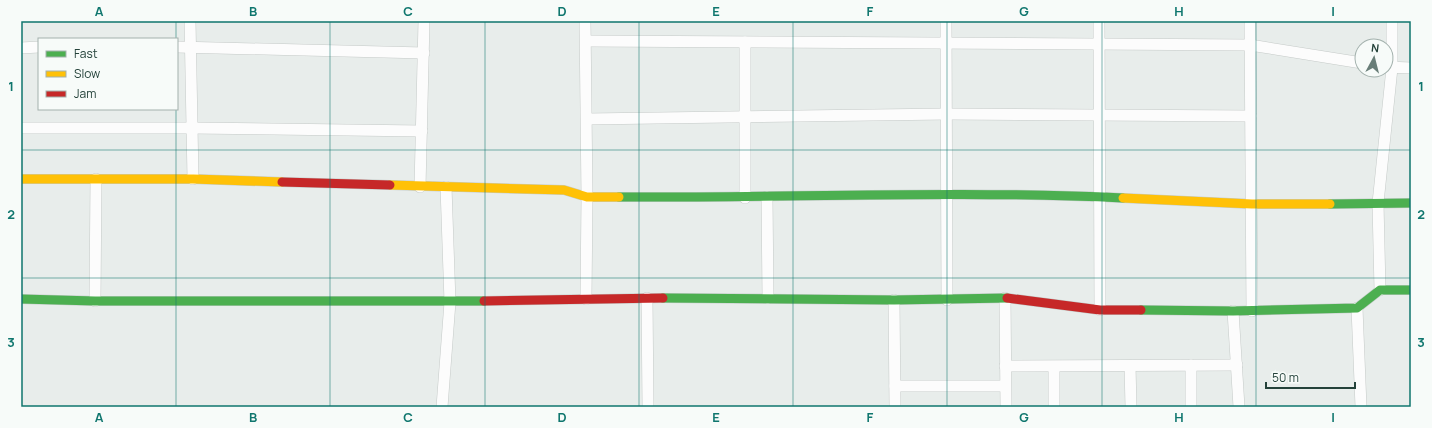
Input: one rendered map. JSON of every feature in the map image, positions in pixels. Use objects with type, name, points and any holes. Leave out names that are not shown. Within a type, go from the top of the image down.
[{"type":"street","points":[[190,21],[193,179]]},
{"type":"street","points":[[420,187],[424,21]]},
{"type":"street","points":[[586,21],[588,197],[586,299]]},
{"type":"street","points":[[946,21],[947,300]]},
{"type":"street","points":[[1099,21],[1100,310]]},
{"type":"street","points":[[1250,21],[1252,310]]},
{"type":"street","points":[[1391,38],[1392,21]]},
{"type":"street","points":[[586,41],[1250,45],[1354,63]]},
{"type":"street","points":[[745,42],[745,198]]},
{"type":"street","points":[[21,48],[38,47]]},
{"type":"street","points":[[178,47],[424,53]]},
{"type":"street","points":[[1394,68],[1411,68]]},
{"type":"street","points":[[1380,290],[1378,203],[1388,78]]},
{"type":"street","points":[[587,119],[947,114],[1251,116]]},
{"type":"street","points":[[21,128],[192,128],[422,131]]},
{"type":"street","points":[[21,179],[193,179],[420,187],[564,190],[588,197],[745,198],[946,195],[1099,197],[1252,204],[1411,203]]},
{"type":"street","points":[[95,302],[96,179]]},
{"type":"street","points":[[442,407],[450,302],[446,187]]},
{"type":"street","points":[[767,197],[768,298]]},
{"type":"street","points":[[21,299],[95,302],[450,302],[648,298],[894,300],[1005,298],[1100,310],[1233,311],[1357,308],[1380,290],[1411,290]]},
{"type":"street","points":[[648,298],[648,407]]},
{"type":"street","points":[[1005,298],[1006,407]]},
{"type":"street","points":[[894,300],[895,407]]},
{"type":"street","points":[[1357,308],[1361,407]]},
{"type":"street","points":[[1233,311],[1239,407]]},
{"type":"street","points":[[1191,407],[1192,365]]},
{"type":"street","points":[[1005,366],[1237,366]]},
{"type":"street","points":[[1130,366],[1131,407]]},
{"type":"street","points":[[1054,367],[1054,407]]},
{"type":"street","points":[[895,386],[1005,386]]},
{"type":"traffic: fast","points":[[619,197],[934,194],[1123,198]]},
{"type":"traffic: fast","points":[[1330,204],[1411,203]]},
{"type":"traffic: fast","points":[[1141,310],[1233,311],[1357,308],[1380,290],[1411,290]]},
{"type":"traffic: fast","points":[[663,298],[894,300],[1007,298]]},
{"type":"traffic: fast","points":[[21,299],[95,301],[484,301]]},
{"type":"traffic: slow","points":[[21,179],[193,179],[282,182]]},
{"type":"traffic: slow","points":[[390,185],[564,190],[587,197],[619,197]]},
{"type":"traffic: slow","points":[[1123,198],[1252,204],[1330,204]]},
{"type":"traffic: jam","points":[[282,182],[390,185]]},
{"type":"traffic: jam","points":[[484,301],[663,298]]},
{"type":"traffic: jam","points":[[1007,298],[1100,310],[1141,310]]}]
